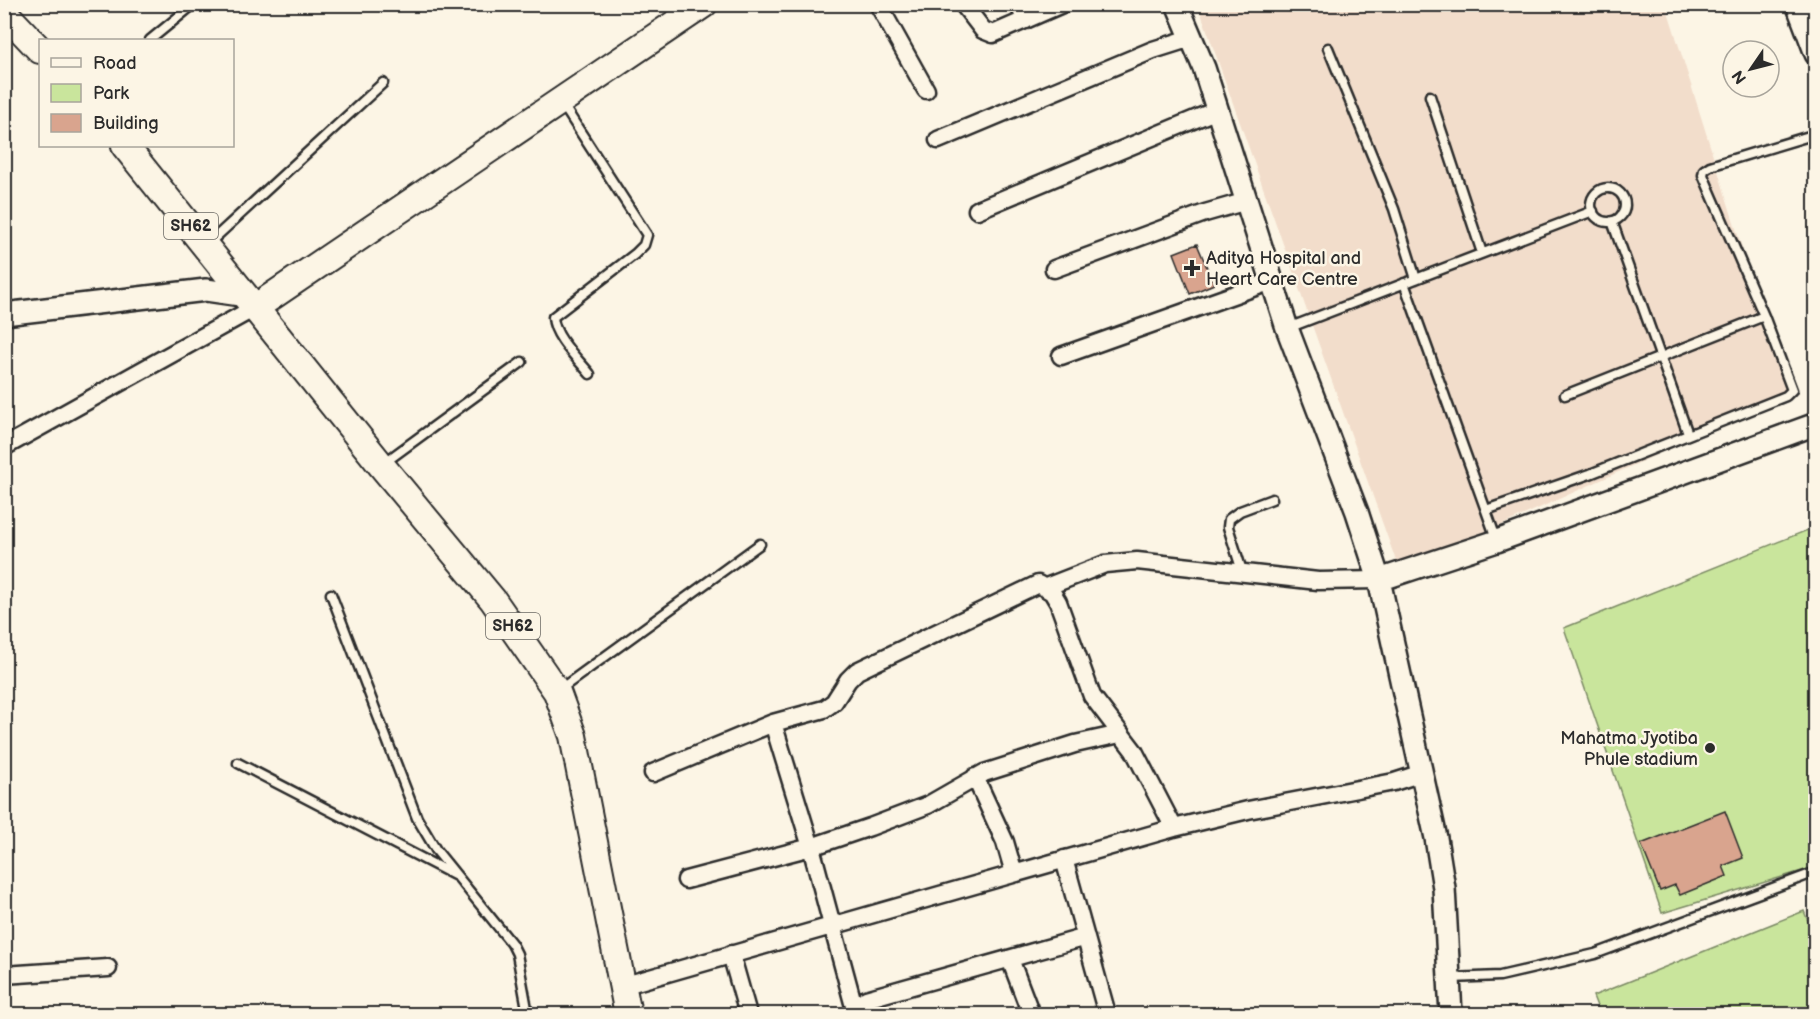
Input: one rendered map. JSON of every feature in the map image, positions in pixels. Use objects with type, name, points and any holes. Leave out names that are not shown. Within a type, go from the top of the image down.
[{"type":"main road","points":[[251,302],[561,102],[704,4]]},
{"type":"main road","points":[[4,12],[39,49]]},
{"type":"main road","name":"SH62","points":[[126,147],[207,245],[381,465],[493,600],[556,692],[573,736],[628,1014]]},
{"type":"street","points":[[878,4],[926,90]]},
{"type":"street","points":[[963,4],[979,27],[988,34],[998,32],[1062,4]]},
{"type":"street","points":[[1018,4],[1026,20]]},
{"type":"street","points":[[1177,4],[1217,110],[1287,328],[1357,512],[1369,581],[1422,773],[1444,888],[1451,1014]]},
{"type":"street","points":[[1797,4],[1815,54]]},
{"type":"street","points":[[938,140],[1153,50],[1191,38]]},
{"type":"street","points":[[977,210],[1217,110]]},
{"type":"street","points":[[1054,269],[1205,213],[1246,201]]},
{"type":"street","points":[[1061,356],[1272,281]]},
{"type":"street","points":[[4,314],[206,290],[251,302]]},
{"type":"street","points":[[4,447],[251,302]]},
{"type":"street","points":[[653,773],[773,723],[824,709],[834,702],[848,680],[857,671],[1028,587],[1038,584],[1046,586],[1087,569],[1122,561],[1337,581],[1369,581],[1497,541],[1815,424]]},
{"type":"street","points":[[1046,586],[1058,602],[1092,696],[1145,771],[1174,828]]},
{"type":"street","points":[[773,723],[811,847],[856,1014]]},
{"type":"street","points":[[686,880],[811,847],[928,805],[975,777],[1076,744],[1120,734]]},
{"type":"street","points":[[622,986],[1174,828],[1248,810],[1388,783],[1422,773]]},
{"type":"street","points":[[975,777],[1005,842],[1014,873]]},
{"type":"street","points":[[1064,859],[1107,1014]]},
{"type":"street","points":[[866,999],[1086,937]]},
{"type":"street","points":[[731,954],[748,1014]]},
{"type":"street","points":[[1010,959],[1032,1014]]},
{"type":"street","points":[[4,975],[108,968]]},
{"type":"lane","points":[[151,39],[194,4]]},
{"type":"lane","points":[[1328,48],[1394,209],[1416,279]]},
{"type":"lane","points":[[207,245],[383,83]]},
{"type":"lane","points":[[1430,96],[1482,253]]},
{"type":"lane","points":[[561,102],[646,235],[644,245],[635,254],[553,317],[553,326],[590,374]]},
{"type":"lane","points":[[1486,510],[1590,474],[1786,396],[1792,390],[1764,316],[1703,175],[1704,170],[1815,134]]},
{"type":"lane","points":[[1613,188],[1622,195],[1625,205],[1621,215],[1612,221],[1601,219],[1593,211],[1594,195],[1602,189],[1613,188]]},
{"type":"lane","points":[[1287,328],[1593,211]]},
{"type":"lane","points":[[1612,221],[1688,434]]},
{"type":"lane","points":[[1404,283],[1497,541]]},
{"type":"lane","points":[[1565,395],[1661,359],[1764,316]]},
{"type":"lane","points":[[381,465],[522,362]]},
{"type":"lane","points":[[1242,571],[1228,527],[1229,519],[1240,511],[1272,499]]},
{"type":"lane","points":[[556,692],[760,544]]},
{"type":"lane","points":[[331,594],[417,818],[436,850],[512,944],[517,954],[528,1014]]},
{"type":"lane","points":[[238,763],[459,878]]},
{"type":"lane","points":[[1450,978],[1500,976],[1595,954],[1815,872]]},
{"type":"shaded area","points":[[1198,5],[1666,5],[1788,395],[1396,573],[1396,561]]},
{"type":"green space","name":"Mahatma Jyotiba Phule stadium","points":[[1815,527],[1815,867],[1662,913],[1564,628]]},
{"type":"green space","points":[[1804,911],[1815,939],[1815,1014],[1600,1014],[1593,996]]},
{"type":"building","points":[[1197,244],[1214,284],[1190,294],[1174,253]]},
{"type":"building","points":[[1725,811],[1743,858],[1723,866],[1727,876],[1680,895],[1675,885],[1660,891],[1641,844]]},
{"type":"place","name":"Aditya Hospital and Heart Care Centre","points":[[1192,268]]},
{"type":"place","name":"Mahatma Jyotiba Phule stadium","points":[[1710,748]]}]
